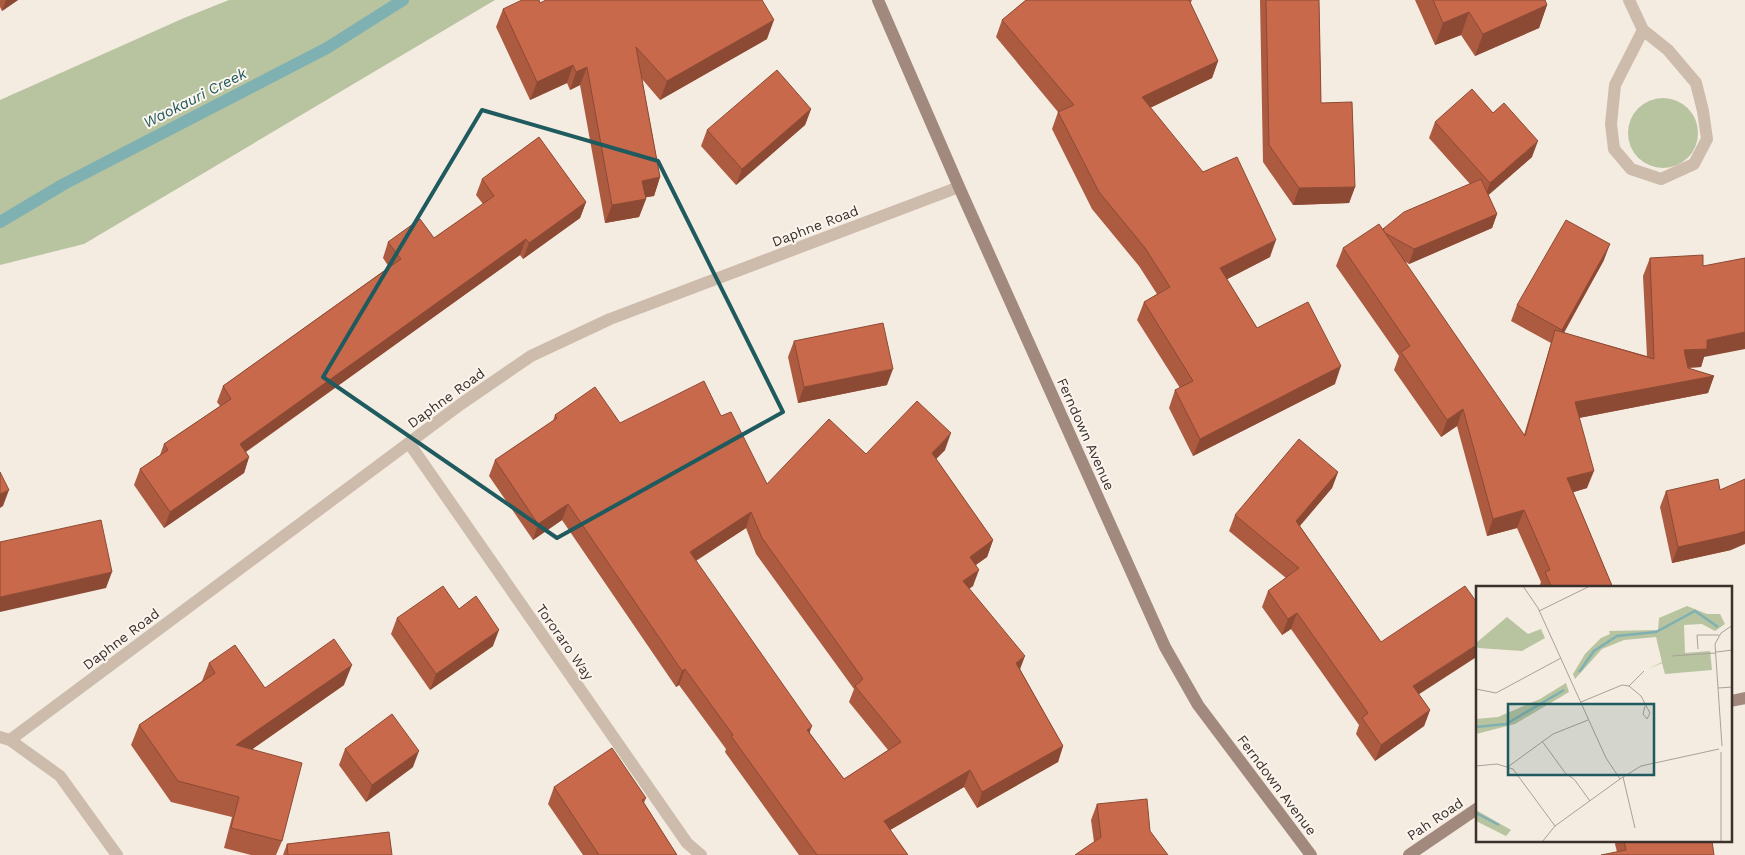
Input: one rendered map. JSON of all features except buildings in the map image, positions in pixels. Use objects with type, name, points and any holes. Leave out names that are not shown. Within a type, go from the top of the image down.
[{"type":"main road","name":"Ferndown Avenue","points":[[878,0],[959,187],[1165,647],[1198,705],[1311,855]]},
{"type":"main road","points":[[1732,701],[1745,698]]},
{"type":"main road","name":"Pah Road","points":[[1409,855],[1476,809]]},
{"type":"street","points":[[1629,0],[1643,30],[1668,50],[1696,83],[1704,111],[1707,139],[1694,164],[1661,179],[1631,169],[1614,149],[1612,132],[1615,85],[1643,30]]},
{"type":"street","name":"Daphne Road","points":[[5,739],[409,443],[532,356],[602,323],[959,187]]},
{"type":"street","name":"Tororaro Way","points":[[409,443],[687,843],[701,855]]},
{"type":"street","points":[[5,739],[60,776],[117,855]]},
{"type":"highlighted area","points":[[482,110],[658,161],[783,412],[557,538],[323,377]]},
{"type":"green space","points":[[229,0],[495,0],[84,244],[0,265],[0,100],[184,18]]},
{"type":"green space","points":[[1663,98],[1676,101],[1688,108],[1695,120],[1698,133],[1695,146],[1688,158],[1676,165],[1663,168],[1650,165],[1638,158],[1631,146],[1628,133],[1631,120],[1638,108],[1650,101]]},
{"type":"waterway","name":"Waokauri Creek","points":[[0,222],[64,184],[327,48],[403,0]]}]
